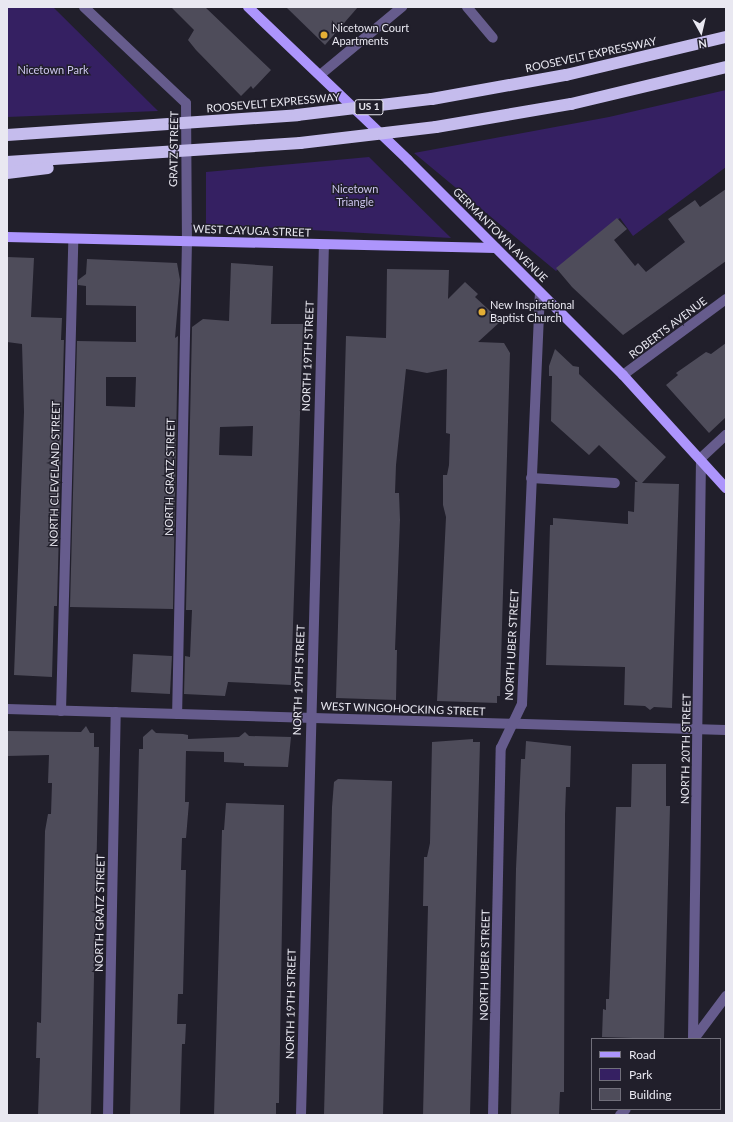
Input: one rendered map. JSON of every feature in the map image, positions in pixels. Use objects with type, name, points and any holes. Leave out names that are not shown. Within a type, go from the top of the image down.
[{"type":"highway","name":"ROOSEVELT EXPRESSWAY","points":[[7,135],[297,115],[432,99],[566,75],[726,37]]},
{"type":"highway","points":[[7,162],[162,154],[300,144],[436,127],[572,104],[726,67]]},
{"type":"highway","points":[[7,173],[162,154]]},
{"type":"main road","name":"GERMANTOWN AVENUE","points":[[248,7],[320,75],[623,375],[701,458],[726,488]]},
{"type":"main road","name":"WEST CAYUGA STREET","points":[[7,237],[496,248]]},
{"type":"street","name":"GRATZ STREET","points":[[84,7],[186,103],[187,241]]},
{"type":"street","points":[[320,75],[402,7]]},
{"type":"street","points":[[467,7],[493,38]]},
{"type":"street","name":"NORTH CLEVELAND STREET","points":[[61,710],[73,239]]},
{"type":"street","name":"NORTH GRATZ STREET","points":[[177,714],[187,241]]},
{"type":"street","name":"NORTH 19TH STREET","points":[[301,1115],[310,718],[324,245]]},
{"type":"street","name":"NORTH UBER STREET","points":[[493,1115],[501,748],[522,704],[540,292]]},
{"type":"street","name":"ROBERTS AVENUE","points":[[623,375],[726,299]]},
{"type":"street","points":[[701,458],[726,435]]},
{"type":"street","name":"NORTH 20TH STREET","points":[[694,1038],[701,458]]},
{"type":"street","points":[[531,478],[615,483]]},
{"type":"street","name":"WEST WINGOHOCKING STREET","points":[[7,709],[512,725],[698,728],[726,730]]},
{"type":"street","name":"NORTH GRATZ STREET","points":[[108,1115],[116,712]]},
{"type":"street","points":[[695,1038],[726,996]]},
{"type":"green space","name":"Nicetown Park","points":[[7,7],[53,7],[158,111],[7,117]]},
{"type":"green space","points":[[726,90],[726,167],[633,236],[620,218],[556,271],[414,153],[609,117]]},
{"type":"green space","name":"Nicetown Triangle","points":[[369,157],[451,238],[206,224],[206,172]]},
{"type":"building","points":[[171,7],[205,7],[271,70],[253,89],[251,86],[241,96],[188,40],[194,30]]},
{"type":"building","name":"Nicetown Court Apartments","points":[[286,7],[358,7],[325,45]]},
{"type":"building","points":[[726,189],[726,261],[623,335],[572,287],[556,268],[617,218],[627,229],[614,240],[635,266],[638,263],[646,272],[685,242],[668,219],[695,200],[700,207]]},
{"type":"building","points":[[7,257],[34,258],[31,317],[62,318],[61,340],[64,340],[57,606],[54,606],[52,677],[14,675],[24,412],[22,344],[7,342]]},
{"type":"building","points":[[87,259],[177,263],[180,280],[175,338],[178,336],[173,609],[70,607],[77,341],[136,342],[136,306],[86,305],[86,286],[78,285],[78,280],[86,274]],"holes":[[[106,377],[136,377],[135,407],[106,406]]]},
{"type":"building","points":[[231,263],[273,266],[271,324],[303,324],[291,685],[228,682],[225,696],[184,694],[185,656],[190,657],[192,610],[186,610],[192,327],[203,319],[229,321]],"holes":[[[253,426],[252,456],[219,455],[220,427]]]},
{"type":"building","points":[[387,269],[449,270],[448,299],[465,282],[478,294],[475,297],[501,321],[478,342],[504,343],[510,353],[500,696],[497,696],[497,703],[437,701],[446,517],[443,505],[443,475],[447,475],[449,465],[450,434],[446,433],[447,369],[427,373],[406,369],[396,465],[395,493],[399,493],[400,520],[395,650],[397,650],[396,700],[336,698],[346,336],[386,338]]},
{"type":"building","points":[[726,343],[726,417],[709,433],[666,385],[678,375],[676,373],[706,352],[711,354]]},
{"type":"building","points":[[555,349],[573,366],[579,367],[579,374],[666,457],[642,483],[679,484],[672,708],[654,707],[650,710],[645,706],[624,705],[625,667],[546,665],[550,525],[553,525],[553,518],[628,524],[628,511],[634,512],[635,482],[638,482],[599,445],[589,455],[551,421],[552,376],[549,376],[549,366]]},
{"type":"building","points":[[133,654],[172,656],[170,694],[131,692]]},
{"type":"building","points":[[86,726],[90,733],[94,733],[94,747],[99,747],[91,1115],[38,1115],[40,1058],[36,1058],[37,1022],[41,1023],[45,831],[48,814],[51,814],[52,783],[48,783],[49,755],[7,756],[7,731],[81,732]]},
{"type":"building","points":[[152,729],[156,733],[188,735],[188,739],[239,737],[245,732],[249,736],[291,737],[288,767],[244,766],[244,763],[224,762],[224,752],[186,751],[185,802],[189,802],[186,838],[182,838],[181,870],[186,870],[183,994],[178,994],[177,1024],[186,1024],[185,1044],[182,1044],[180,1115],[130,1115],[139,749],[143,749],[143,737]]},
{"type":"building","points":[[473,739],[473,742],[480,742],[470,1115],[423,1115],[428,906],[423,906],[424,857],[427,857],[430,843],[432,742]]},
{"type":"building","points":[[526,741],[571,746],[570,787],[566,787],[565,815],[564,1092],[560,1092],[559,1115],[511,1115],[516,869],[521,759],[525,759]]},
{"type":"building","points":[[632,764],[666,764],[666,806],[670,806],[664,1038],[602,1037],[603,1009],[606,1010],[606,999],[609,999],[616,807],[631,807]]},
{"type":"building","points":[[338,779],[392,781],[383,1115],[324,1115],[332,807],[334,782]]},
{"type":"building","points":[[226,803],[284,805],[279,1103],[276,1103],[276,1115],[214,1115],[222,830],[224,830]]},
{"type":"place","name":"Nicetown Court Apartments","points":[[324,35]]},
{"type":"place","name":"New Inspirational Baptist Church","points":[[482,312]]}]
